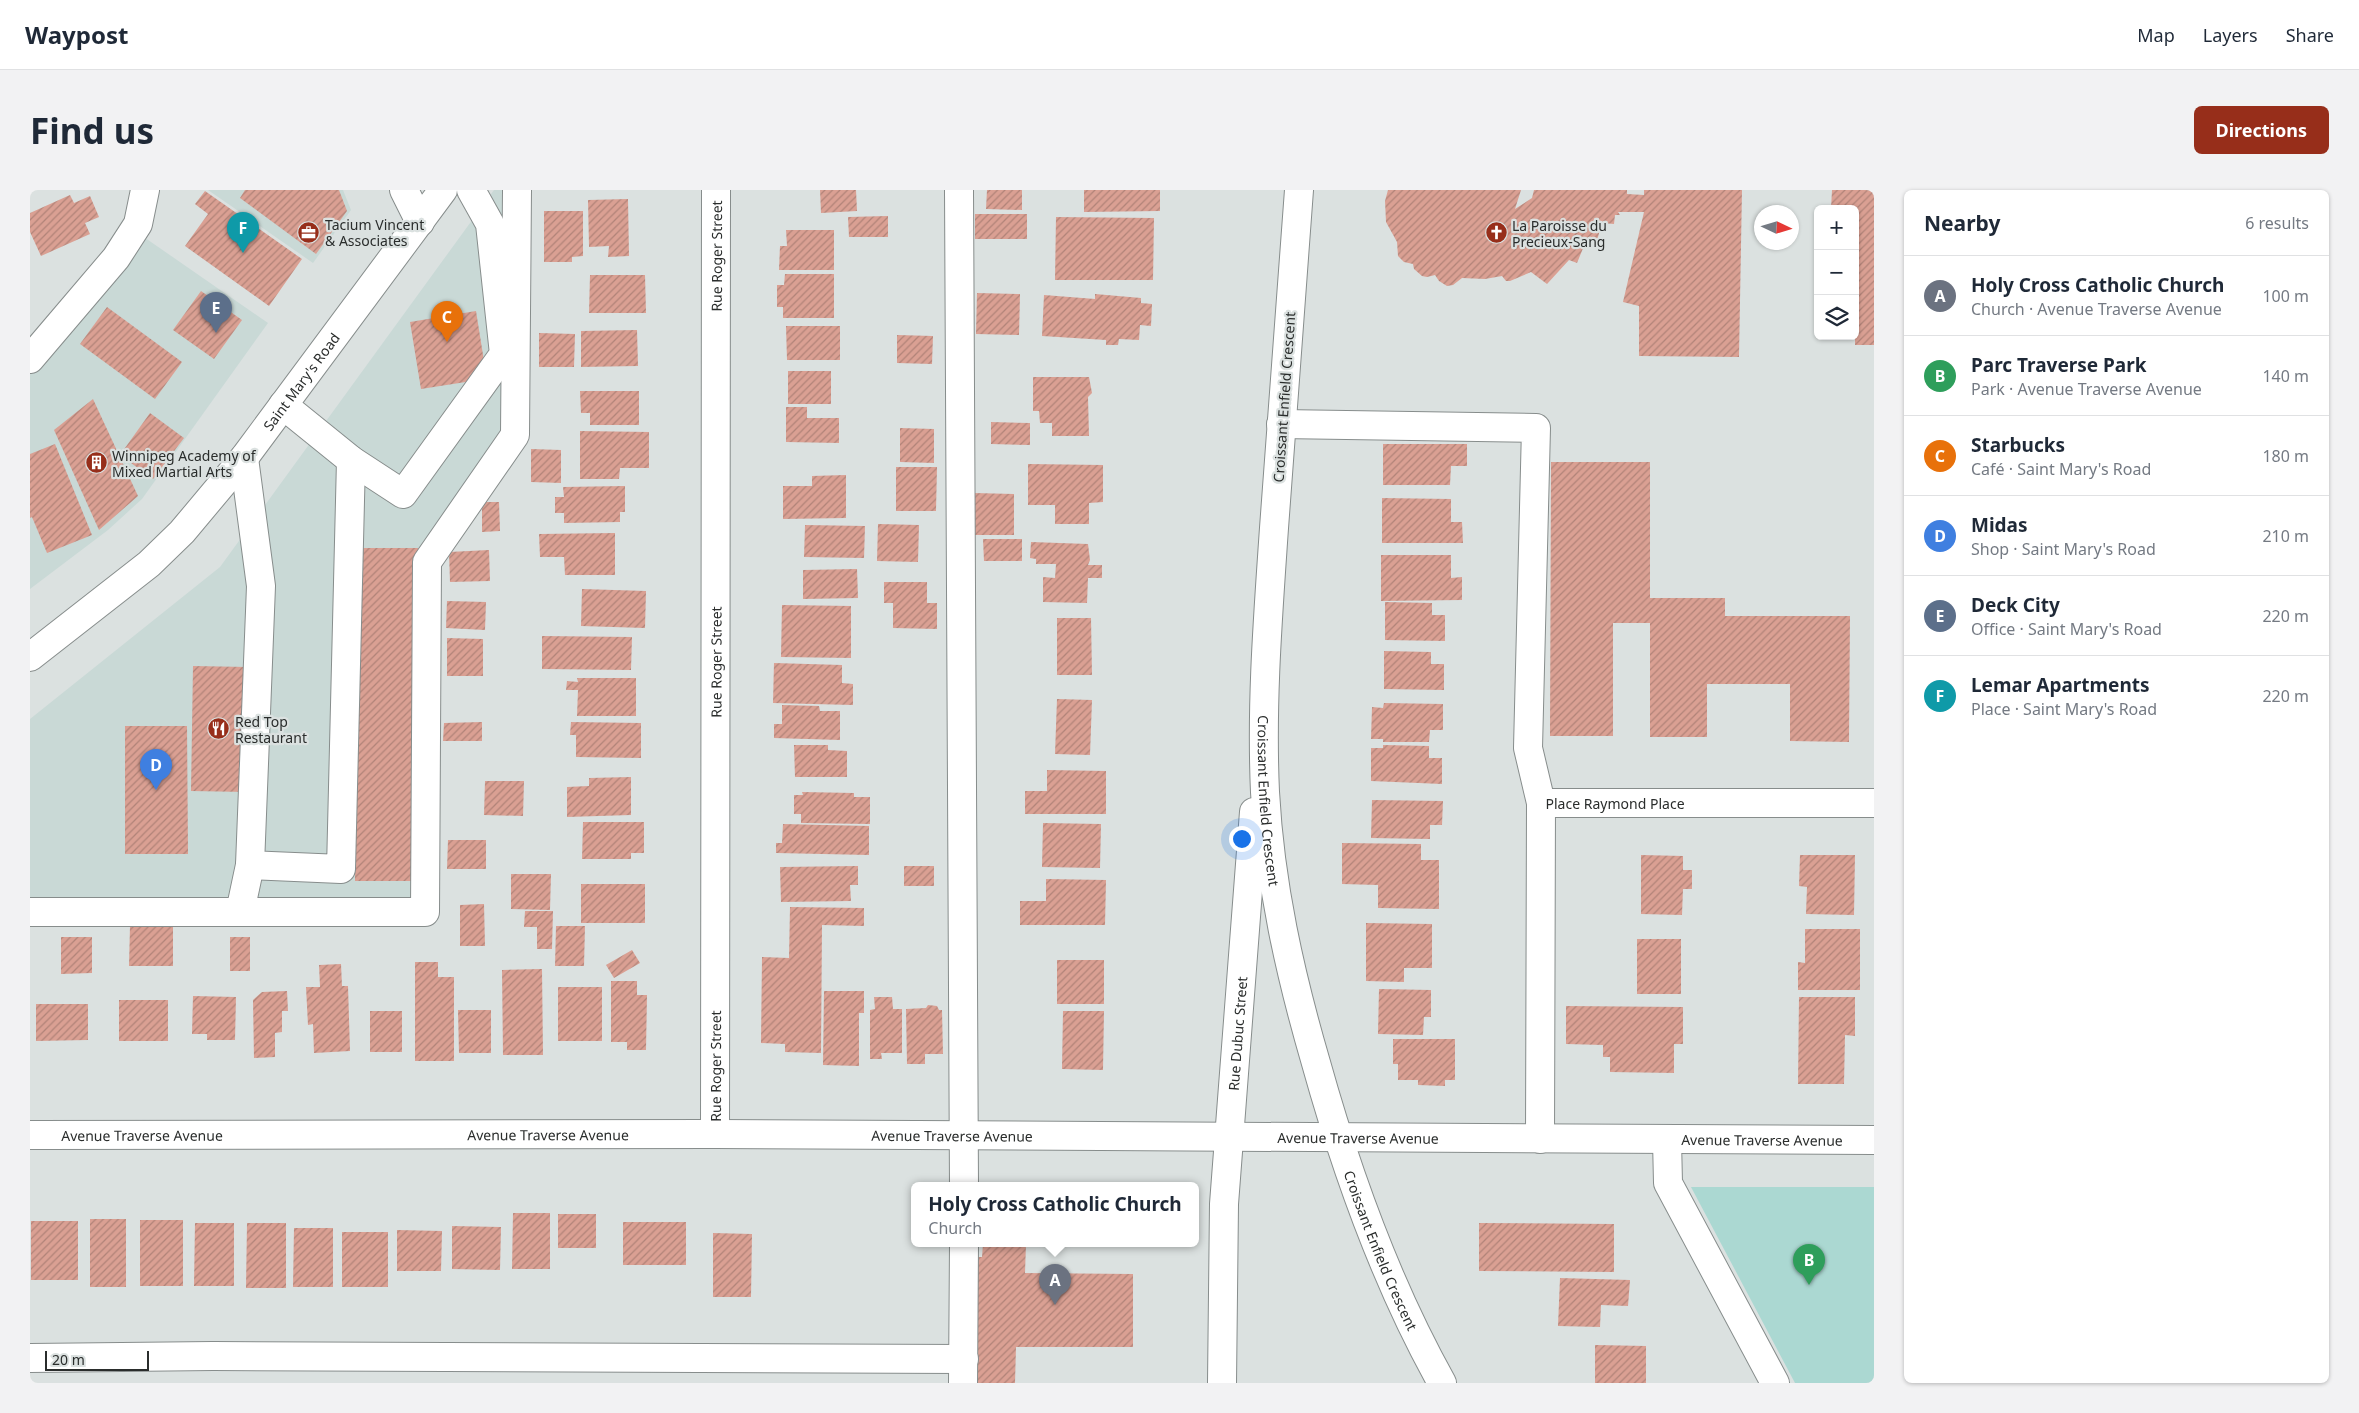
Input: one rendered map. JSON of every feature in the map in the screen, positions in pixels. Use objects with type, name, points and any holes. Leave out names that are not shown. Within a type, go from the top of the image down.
[{"type":"main road","points":[[30,359],[116,258],[138,224],[145,190]]},
{"type":"main road","points":[[404,190],[420,222]]},
{"type":"main road","name":"Saint Mary's Road","points":[[32,652],[165,551],[219,491],[443,190]]},
{"type":"main road","points":[[283,405],[351,460],[403,494],[504,354],[490,224],[471,190]]},
{"type":"main road","points":[[30,912],[424,912],[427,562],[515,435],[517,190]]},
{"type":"main road","name":"Rue Roger Street","points":[[715,1134],[716,190]]},
{"type":"main road","points":[[959,190],[964,1182]]},
{"type":"main road","name":"Croissant Enfield Crescent","points":[[1299,190],[1264,686],[1265,792],[1272,868],[1281,927],[1294,987],[1337,1138],[1353,1184],[1403,1306],[1442,1383]]},
{"type":"main road","points":[[1281,424],[1536,428],[1528,748],[1541,803]]},
{"type":"main road","points":[[240,912],[250,865],[261,586],[244,458]]},
{"type":"main road","points":[[250,865],[341,869],[351,460]]},
{"type":"main road","name":"Rue Dubuc Street","points":[[1222,1383],[1224,1204],[1264,686]]},
{"type":"main road","name":"Place Raymond Place","points":[[1540,1139],[1541,803],[1874,803]]},
{"type":"main road","name":"Avenue Traverse Avenue","points":[[30,1135],[715,1134],[1874,1140]]},
{"type":"main road","points":[[1667,1140],[1668,1183],[1775,1383]]},
{"type":"main road","points":[[30,1358],[233,1356],[964,1371],[964,1247]]},
{"type":"shaded area","name":"Tacium Vincent & Associates","points":[[208,190],[343,190],[351,210],[313,263]]},
{"type":"shaded area","points":[[494,190],[514,190],[513,433],[424,560],[422,909],[30,907],[30,719],[220,567]]},
{"type":"shaded area","points":[[138,233],[268,323],[142,499],[108,530],[30,589],[30,363]]},
{"type":"shaded area","points":[[1691,1187],[1874,1187],[1874,1383],[1795,1383]]},
{"type":"building","name":"Tacium Vincent & Associates","points":[[245,190],[339,190],[347,211],[316,254],[240,198]]},
{"type":"building","points":[[820,190],[856,190],[857,211],[821,213]]},
{"type":"building","points":[[987,190],[1022,190],[1022,210],[986,209]]},
{"type":"building","points":[[1084,190],[1160,190],[1160,211],[1084,212]]},
{"type":"building","points":[[1388,190],[1521,190],[1515,209],[1532,198],[1534,190],[1627,190],[1627,194],[1644,195],[1644,190],[1742,190],[1739,357],[1639,356],[1639,306],[1623,302],[1644,212],[1618,212],[1620,215],[1615,215],[1614,224],[1602,223],[1596,244],[1586,241],[1577,263],[1569,260],[1547,284],[1531,272],[1510,281],[1506,281],[1502,276],[1485,279],[1462,278],[1453,285],[1447,286],[1439,281],[1435,275],[1422,276],[1414,269],[1413,264],[1404,262],[1398,256],[1397,242],[1386,222],[1385,201]]},
{"type":"building","points":[[1832,190],[1874,190],[1874,345],[1855,345],[1855,340],[1859,340],[1859,205],[1831,205]]},
{"type":"building","points":[[205,191],[302,259],[269,306],[185,246],[208,214],[195,204]]},
{"type":"building","points":[[70,195],[74,203],[90,196],[99,217],[85,223],[90,234],[41,256],[30,232],[30,213]]},
{"type":"building","points":[[628,199],[629,256],[608,257],[609,246],[589,247],[588,200]]},
{"type":"building","points":[[544,211],[583,211],[583,256],[572,257],[572,262],[544,262]]},
{"type":"building","points":[[975,214],[1027,214],[1027,239],[975,239]]},
{"type":"building","points":[[888,216],[888,237],[849,237],[848,217]]},
{"type":"building","points":[[1056,217],[1154,218],[1153,280],[1055,280]]},
{"type":"building","points":[[786,230],[834,230],[834,270],[779,270],[780,246],[787,246]]},
{"type":"building","points":[[785,274],[834,274],[834,318],[783,318],[783,307],[777,307],[777,285],[784,285]]},
{"type":"building","points":[[590,275],[645,275],[646,313],[589,313]]},
{"type":"building","points":[[201,291],[242,320],[214,359],[173,330]]},
{"type":"building","points":[[977,293],[1020,294],[1019,335],[976,334]]},
{"type":"building","points":[[1095,294],[1141,298],[1141,303],[1152,304],[1151,326],[1140,325],[1139,340],[1119,339],[1118,345],[1106,345],[1106,340],[1042,336],[1044,295],[1095,299]]},
{"type":"building","points":[[107,307],[182,362],[155,399],[80,344]]},
{"type":"building","points":[[476,311],[484,361],[472,381],[421,389],[410,322]]},
{"type":"building","points":[[786,326],[840,326],[840,360],[787,360]]},
{"type":"building","points":[[637,330],[638,366],[581,367],[581,331]]},
{"type":"building","points":[[539,333],[575,334],[574,367],[539,367]]},
{"type":"building","points":[[897,335],[933,336],[932,364],[897,363]]},
{"type":"building","points":[[788,371],[831,371],[831,404],[788,404]]},
{"type":"building","points":[[1033,377],[1089,377],[1092,393],[1088,397],[1089,436],[1052,436],[1052,423],[1040,423],[1039,411],[1033,411]]},
{"type":"building","points":[[580,391],[639,391],[639,425],[590,425],[590,413],[581,413]]},
{"type":"building","name":"Winnipeg Academy of Mixed Martial Arts","points":[[93,399],[138,496],[99,530],[54,430]]},
{"type":"building","points":[[786,407],[807,407],[807,418],[839,418],[839,443],[786,442]]},
{"type":"building","points":[[150,413],[184,438],[153,479],[120,455]]},
{"type":"building","points":[[991,422],[1030,423],[1030,445],[991,444]]},
{"type":"building","points":[[900,428],[934,429],[934,463],[900,462]]},
{"type":"building","points":[[580,431],[649,432],[649,468],[620,468],[619,479],[580,479]]},
{"type":"building","points":[[55,444],[92,535],[47,553],[32,517],[30,518],[30,454]]},
{"type":"building","points":[[1383,444],[1467,444],[1467,466],[1451,466],[1450,485],[1383,485]]},
{"type":"building","points":[[531,449],[561,450],[561,483],[531,482]]},
{"type":"building","points":[[1551,462],[1650,462],[1650,598],[1725,598],[1725,616],[1850,616],[1849,742],[1790,741],[1790,684],[1707,684],[1707,737],[1650,737],[1650,623],[1613,623],[1613,736],[1550,736]]},
{"type":"building","points":[[1028,464],[1103,465],[1103,502],[1089,503],[1089,524],[1055,524],[1055,505],[1028,505]]},
{"type":"building","points":[[896,467],[937,467],[936,511],[896,511]]},
{"type":"building","points":[[846,475],[846,518],[783,519],[783,486],[812,486],[812,476]]},
{"type":"building","points":[[625,486],[625,512],[620,512],[620,522],[564,523],[564,513],[555,513],[555,497],[564,497],[563,487]]},
{"type":"building","points":[[974,493],[1014,494],[1014,535],[974,535]]},
{"type":"building","points":[[1382,498],[1451,499],[1451,522],[1462,522],[1463,543],[1382,543]]},
{"type":"building","points":[[482,502],[499,502],[500,531],[482,532]]},
{"type":"building","points":[[878,524],[919,525],[918,562],[877,561]]},
{"type":"building","points":[[805,525],[865,526],[864,558],[804,557]]},
{"type":"building","points":[[615,533],[615,575],[565,575],[564,557],[540,557],[539,534]]},
{"type":"building","points":[[983,539],[1022,539],[1022,561],[984,561]]},
{"type":"building","points":[[1031,542],[1088,544],[1090,560],[1088,565],[1102,565],[1102,578],[1088,578],[1087,603],[1043,602],[1043,577],[1055,578],[1056,564],[1036,564],[1036,559],[1030,558]]},
{"type":"building","points":[[358,548],[418,548],[415,881],[355,881]]},
{"type":"building","points":[[489,550],[490,581],[450,582],[449,552]]},
{"type":"building","points":[[1381,555],[1451,555],[1451,578],[1462,577],[1462,600],[1381,601]]},
{"type":"building","points":[[857,569],[858,598],[803,599],[803,570]]},
{"type":"building","points":[[884,582],[927,582],[927,603],[937,603],[937,629],[893,628],[893,603],[884,603]]},
{"type":"building","points":[[582,589],[646,591],[645,628],[581,626]]},
{"type":"building","points":[[447,601],[486,602],[485,630],[446,628]]},
{"type":"building","points":[[1385,602],[1432,603],[1432,615],[1445,615],[1445,641],[1385,640]]},
{"type":"building","points":[[782,605],[851,606],[851,658],[781,657]]},
{"type":"building","points":[[1057,618],[1091,618],[1092,675],[1057,675]]},
{"type":"building","points":[[542,636],[632,637],[631,670],[542,669]]},
{"type":"building","points":[[447,638],[483,639],[483,676],[447,676]]},
{"type":"building","points":[[1384,651],[1431,652],[1431,664],[1444,664],[1444,690],[1384,689]]},
{"type":"building","points":[[774,663],[842,665],[842,683],[853,684],[853,705],[773,703]]},
{"type":"building","name":"Red Top Restaurant","points":[[193,666],[248,667],[246,792],[191,791]]},
{"type":"building","points":[[577,678],[636,678],[636,716],[577,716],[578,690],[566,690],[567,681],[578,682]]},
{"type":"building","points":[[1057,699],[1092,700],[1090,755],[1055,754]]},
{"type":"building","points":[[1384,703],[1443,704],[1443,730],[1430,730],[1429,742],[1383,742],[1383,739],[1371,739],[1372,707],[1383,708]]},
{"type":"building","points":[[782,705],[819,706],[820,711],[840,711],[840,740],[774,738],[774,724],[782,724]]},
{"type":"building","points":[[482,722],[482,741],[443,741],[444,723]]},
{"type":"building","points":[[571,722],[641,723],[641,758],[576,757],[576,735],[570,735]]},
{"type":"building","points":[[125,726],[187,726],[188,854],[125,854]]},
{"type":"building","points":[[794,745],[828,745],[828,750],[847,751],[847,777],[795,777]]},
{"type":"building","points":[[1383,745],[1429,746],[1429,758],[1442,758],[1442,784],[1371,781],[1371,748],[1383,748]]},
{"type":"building","points":[[1047,770],[1106,771],[1106,814],[1025,814],[1025,791],[1047,791]]},
{"type":"building","points":[[631,777],[631,815],[567,817],[567,787],[589,786],[589,778]]},
{"type":"building","points":[[485,781],[524,781],[523,816],[484,815]]},
{"type":"building","points":[[802,792],[854,793],[854,797],[870,797],[870,824],[801,823],[801,814],[794,814],[794,795],[803,795]]},
{"type":"building","points":[[1372,800],[1443,801],[1442,825],[1430,825],[1430,839],[1371,838]]},
{"type":"building","points":[[583,822],[644,822],[644,853],[631,853],[631,859],[582,859]]},
{"type":"building","points":[[1043,823],[1101,824],[1100,868],[1042,867]]},
{"type":"building","points":[[783,824],[869,826],[869,855],[776,853],[776,843],[782,843]]},
{"type":"building","points":[[448,840],[486,840],[486,869],[447,869]]},
{"type":"building","points":[[1342,843],[1421,844],[1421,860],[1439,860],[1439,909],[1378,908],[1378,885],[1342,884]]},
{"type":"building","points":[[1641,855],[1683,856],[1683,870],[1692,870],[1692,889],[1683,889],[1682,915],[1641,914]]},
{"type":"building","points":[[1800,855],[1855,855],[1854,915],[1806,914],[1807,887],[1799,886]]},
{"type":"building","points":[[858,866],[858,885],[850,885],[851,901],[781,902],[780,867]]},
{"type":"building","points":[[904,866],[934,866],[934,886],[904,886]]},
{"type":"building","points":[[511,874],[551,874],[550,910],[511,909]]},
{"type":"building","points":[[1046,879],[1106,880],[1105,925],[1020,925],[1020,901],[1046,901]]},
{"type":"building","points":[[581,884],[645,884],[645,923],[581,923]]},
{"type":"building","points":[[484,904],[485,946],[460,946],[460,905]]},
{"type":"building","points":[[790,907],[864,908],[864,926],[822,925],[821,1053],[785,1052],[785,1044],[761,1043],[762,957],[789,958]]},
{"type":"building","points":[[525,911],[553,911],[552,949],[537,949],[537,927],[524,927]]},
{"type":"building","points":[[1366,923],[1432,924],[1432,968],[1404,968],[1404,982],[1366,981]]},
{"type":"building","points":[[130,926],[173,927],[173,966],[129,966]]},
{"type":"building","points":[[556,926],[585,926],[584,966],[555,966]]},
{"type":"building","points":[[1805,929],[1860,929],[1860,990],[1798,990],[1798,962],[1805,963]]},
{"type":"building","points":[[61,937],[92,937],[92,973],[61,974]]},
{"type":"building","points":[[230,937],[250,937],[250,971],[230,971]]},
{"type":"building","points":[[1637,939],[1681,939],[1681,994],[1637,994]]},
{"type":"building","points":[[632,950],[640,963],[614,978],[606,965]]},
{"type":"building","points":[[1057,960],[1104,960],[1104,1004],[1057,1004]]},
{"type":"building","points":[[415,962],[438,962],[438,977],[454,977],[454,1061],[415,1061]]},
{"type":"building","points":[[341,964],[342,986],[348,986],[350,1051],[314,1053],[313,1024],[308,1025],[306,987],[320,987],[319,965]]},
{"type":"building","points":[[542,969],[543,1055],[503,1055],[502,970]]},
{"type":"building","points":[[611,981],[637,981],[637,995],[647,995],[646,1050],[627,1050],[627,1042],[611,1042]]},
{"type":"building","points":[[558,987],[602,987],[602,1041],[558,1041]]},
{"type":"building","points":[[1379,989],[1431,990],[1431,1017],[1424,1017],[1423,1035],[1378,1034]]},
{"type":"building","points":[[287,991],[288,1011],[282,1011],[282,1032],[275,1033],[275,1057],[254,1058],[253,1000],[262,992]]},
{"type":"building","points":[[824,991],[864,991],[864,1013],[859,1013],[859,1066],[823,1065]]},
{"type":"building","points":[[193,996],[236,997],[235,1040],[207,1040],[207,1034],[192,1034]]},
{"type":"building","points":[[874,997],[892,997],[893,1009],[902,1009],[902,1053],[881,1053],[882,1059],[870,1059],[870,1010],[875,1009]]},
{"type":"building","points":[[1799,997],[1855,997],[1855,1036],[1845,1035],[1844,1084],[1798,1084]]},
{"type":"building","points":[[119,1000],[168,1000],[168,1041],[119,1041]]},
{"type":"building","points":[[36,1004],[88,1004],[88,1040],[36,1041]]},
{"type":"building","points":[[928,1005],[937,1006],[939,1010],[942,1010],[943,1054],[925,1054],[925,1064],[907,1064],[906,1009],[926,1008]]},
{"type":"building","points":[[1566,1006],[1683,1007],[1683,1044],[1674,1044],[1674,1073],[1610,1072],[1610,1057],[1603,1057],[1603,1045],[1566,1044]]},
{"type":"building","points":[[458,1010],[491,1010],[491,1053],[459,1053]]},
{"type":"building","points":[[370,1011],[402,1011],[402,1052],[370,1052]]},
{"type":"building","points":[[1063,1011],[1104,1011],[1103,1070],[1062,1069]]},
{"type":"building","points":[[1393,1039],[1455,1039],[1455,1080],[1445,1080],[1445,1086],[1418,1085],[1418,1080],[1398,1080],[1398,1064],[1393,1064]]},
{"type":"building","points":[[513,1213],[550,1213],[550,1269],[512,1269]]},
{"type":"building","points":[[558,1214],[596,1214],[596,1248],[558,1248]]},
{"type":"building","points":[[90,1219],[126,1219],[126,1287],[90,1287]]},
{"type":"building","points":[[140,1220],[183,1220],[183,1286],[140,1286]]},
{"type":"building","points":[[31,1221],[78,1221],[78,1280],[31,1280]]},
{"type":"building","points":[[623,1222],[686,1222],[686,1265],[623,1265]]},
{"type":"building","points":[[195,1223],[234,1223],[234,1286],[194,1286]]},
{"type":"building","points":[[247,1223],[286,1223],[286,1288],[246,1288]]},
{"type":"building","points":[[1479,1223],[1614,1224],[1614,1272],[1479,1271]]},
{"type":"building","points":[[452,1226],[501,1227],[500,1270],[452,1269]]},
{"type":"building","points":[[294,1228],[333,1228],[333,1287],[293,1287]]},
{"type":"building","points":[[397,1230],[442,1231],[441,1271],[397,1271]]},
{"type":"building","points":[[342,1232],[388,1232],[388,1287],[342,1287]]},
{"type":"building","points":[[713,1233],[752,1234],[751,1297],[713,1297]]},
{"type":"building","points":[[983,1247],[1026,1247],[1025,1273],[1133,1274],[1133,1347],[1016,1347],[1015,1383],[972,1383],[977,1257],[982,1257]]},
{"type":"building","points":[[1560,1278],[1630,1280],[1628,1306],[1601,1305],[1600,1327],[1558,1326]]},
{"type":"building","points":[[1595,1345],[1646,1346],[1646,1383],[1595,1383]]},
{"type":"place","name":"Tacium Vincent & Associates","points":[[309,232]]},
{"type":"place","name":"La Paroisse du Precieux-Sang","points":[[1496,233]]},
{"type":"place","name":"Lemar Apartments","points":[[243,253]]},
{"type":"place","name":"Deck City","points":[[216,333]]},
{"type":"place","name":"Starbucks","points":[[447,342]]},
{"type":"place","name":"Winnipeg Academy of Mixed Martial Arts","points":[[96,463]]},
{"type":"place","name":"Red Top Restaurant","points":[[219,729]]},
{"type":"place","name":"Midas","points":[[156,790]]},
{"type":"place","name":"Parc Traverse Park","points":[[1809,1285]]},
{"type":"place","name":"Holy Cross Catholic Church","points":[[1055,1305]]}]
